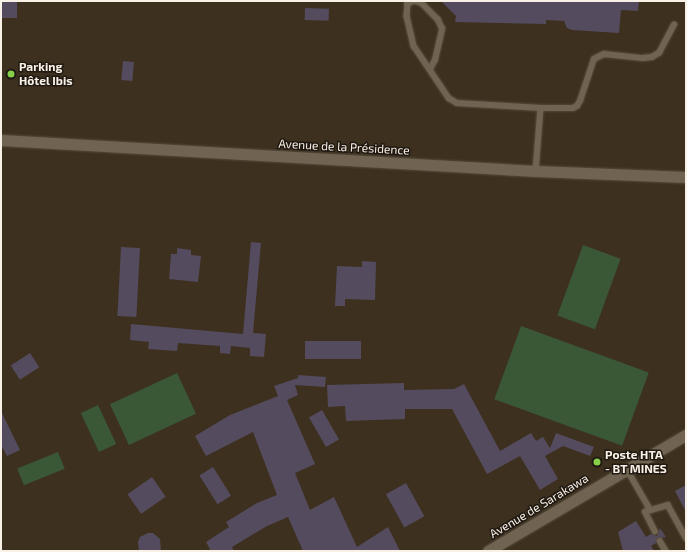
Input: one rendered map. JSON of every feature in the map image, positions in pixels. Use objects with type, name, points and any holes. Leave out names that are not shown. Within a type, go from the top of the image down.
[{"type":"street","name":"Avenue de la Présidence","points":[[1,140],[536,171],[686,177]]},
{"type":"street","name":"Avenue de Sarakawa","points":[[488,551],[686,436]]},
{"type":"lane","points":[[430,69],[434,60],[442,29],[438,20],[421,3],[414,1],[408,4],[407,16],[414,46],[449,98],[457,103],[541,108],[573,108],[580,101],[594,59],[604,54],[643,58],[652,57],[659,53],[674,24]]},
{"type":"lane","points":[[536,171],[541,108]]},
{"type":"lane","points":[[627,469],[650,509]]},
{"type":"lane","points":[[655,532],[645,512],[650,509],[668,505],[686,538]]},
{"type":"lane","points":[[660,541],[666,551]]},
{"type":"green space","points":[[583,245],[621,259],[595,329],[557,315]]},
{"type":"green space","points":[[521,326],[649,373],[622,446],[494,399]]},
{"type":"green space","points":[[177,373],[196,414],[129,445],[110,404]]},
{"type":"green space","points":[[98,405],[116,444],[99,452],[81,413]]},
{"type":"green space","points":[[58,452],[65,469],[24,485],[17,468]]},
{"type":"building","points":[[1,1],[17,1],[17,18],[1,18]]},
{"type":"building","points":[[441,1],[639,1],[638,11],[621,10],[619,33],[572,30],[567,28],[564,21],[546,20],[546,24],[455,22],[456,16]]},
{"type":"building","points":[[305,8],[329,9],[329,21],[305,20]]},
{"type":"building","points":[[123,61],[134,62],[132,81],[121,80]]},
{"type":"building","points":[[251,242],[261,243],[253,333],[266,334],[264,357],[250,356],[250,348],[231,346],[230,354],[220,353],[220,346],[178,343],[177,351],[148,349],[149,342],[130,340],[131,324],[243,334]]},
{"type":"building","points":[[121,247],[140,248],[136,317],[117,316]]},
{"type":"building","points":[[177,248],[191,250],[191,255],[201,256],[198,282],[169,279],[171,254],[177,254]]},
{"type":"building","points":[[362,261],[376,262],[375,300],[345,299],[345,306],[335,306],[337,266],[362,267]]},
{"type":"building","points":[[305,341],[361,341],[361,359],[305,359]]},
{"type":"building","points":[[30,353],[39,367],[20,380],[11,366]]},
{"type":"building","points":[[298,375],[326,377],[325,387],[295,385],[298,395],[287,400],[315,464],[295,473],[310,510],[334,497],[357,547],[388,527],[400,551],[303,551],[288,517],[267,526],[232,547],[234,551],[211,551],[206,542],[229,527],[226,522],[257,503],[277,495],[253,432],[206,456],[195,436],[230,415],[278,396],[274,386],[298,378]]},
{"type":"building","points":[[404,383],[404,390],[454,389],[464,384],[500,451],[531,433],[536,441],[543,437],[550,448],[556,433],[594,447],[590,456],[563,446],[545,456],[558,479],[540,490],[520,456],[487,474],[452,409],[405,409],[405,419],[346,421],[345,406],[328,407],[327,385]]},
{"type":"building","points":[[322,410],[339,439],[326,447],[309,418]]},
{"type":"building","points":[[1,411],[20,450],[7,456],[1,445]]},
{"type":"building","points":[[213,467],[231,496],[217,504],[199,475]]},
{"type":"building","points":[[152,477],[166,497],[141,514],[127,494]]},
{"type":"building","points":[[406,483],[424,516],[404,527],[386,494]]},
{"type":"building","points":[[686,485],[686,512],[675,491]]},
{"type":"building","points":[[636,521],[646,537],[651,534],[657,536],[660,528],[666,537],[657,539],[656,543],[651,546],[654,551],[623,551],[618,532]]},
{"type":"building","points":[[148,533],[153,533],[160,539],[161,551],[139,551],[138,542],[140,537]]},
{"type":"place","name":"Parking Hôtel Ibis","points":[[11,74]]},
{"type":"place","name":"Poste HTA - BT MINES","points":[[597,462]]}]
